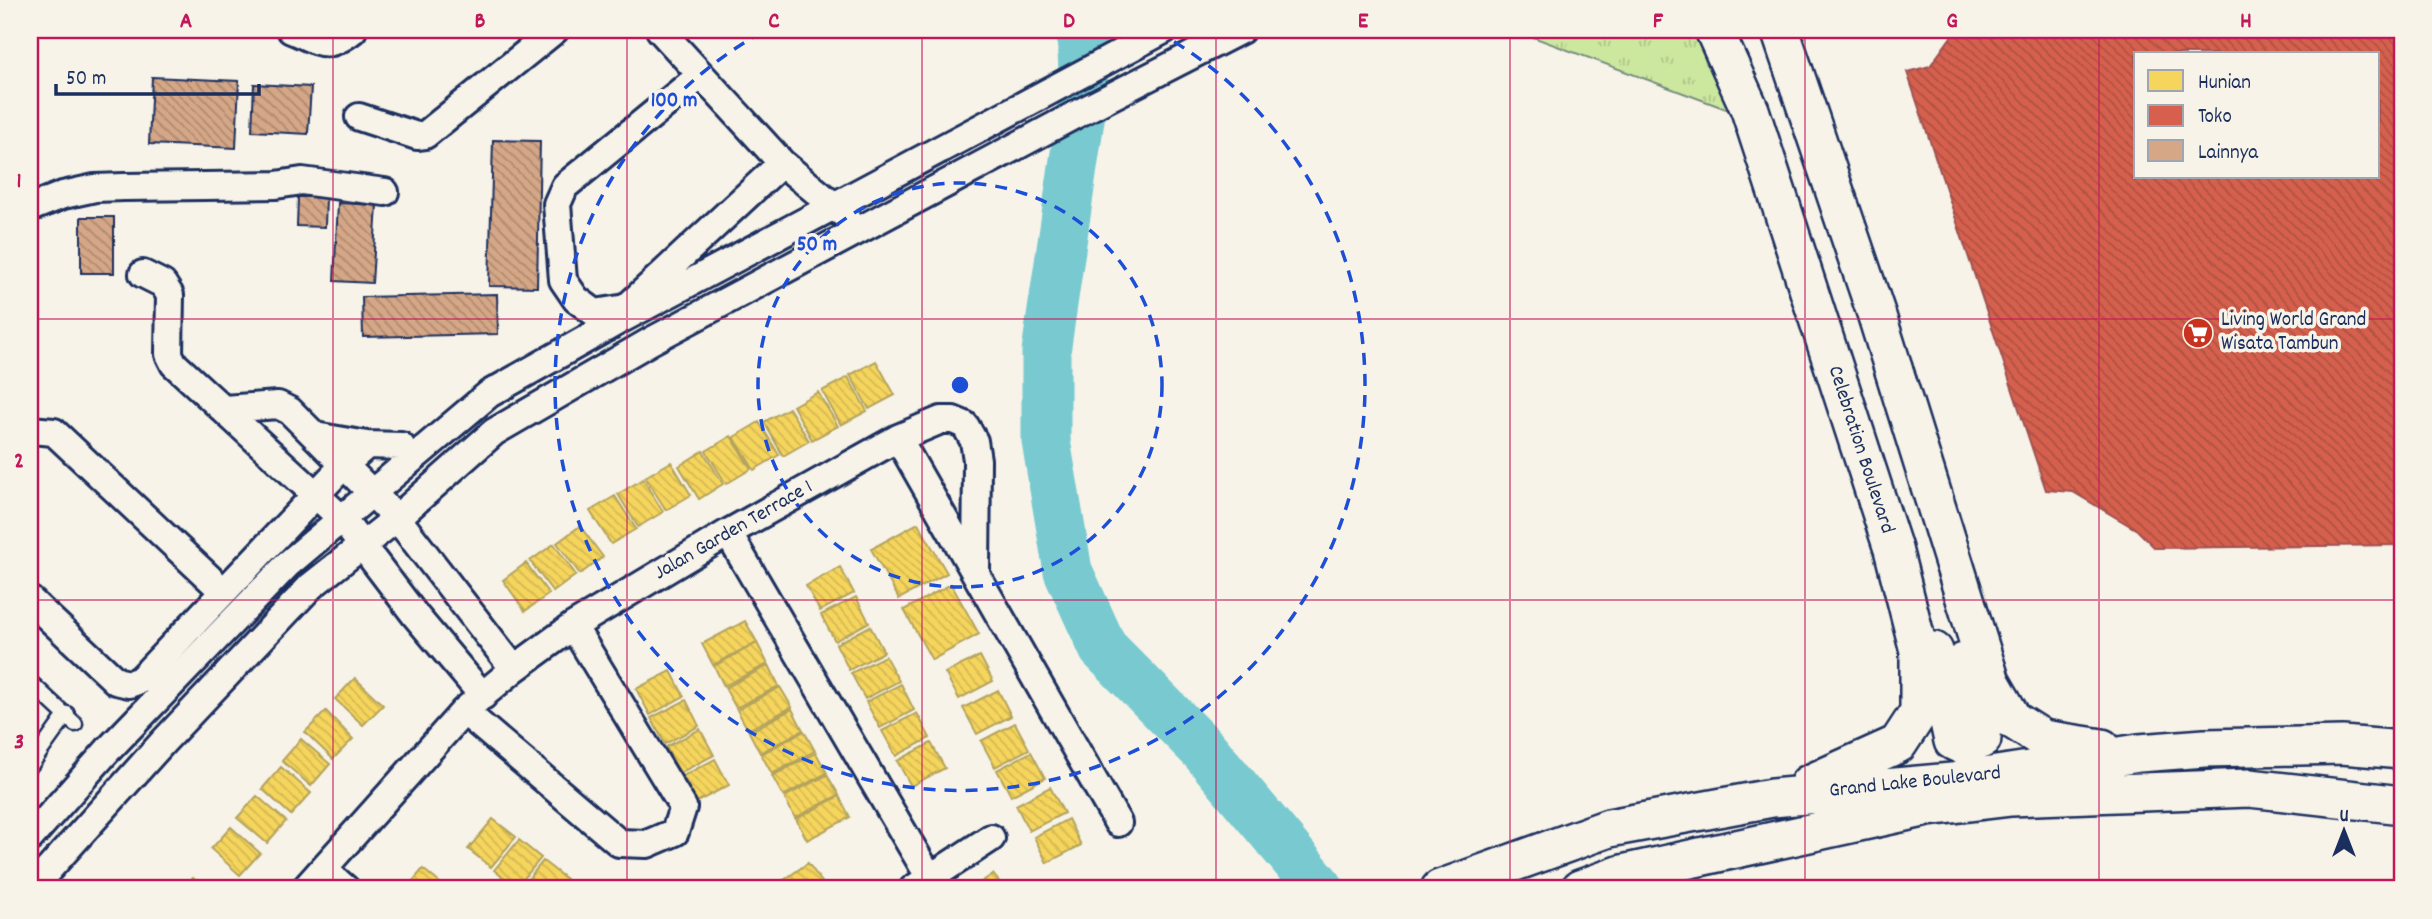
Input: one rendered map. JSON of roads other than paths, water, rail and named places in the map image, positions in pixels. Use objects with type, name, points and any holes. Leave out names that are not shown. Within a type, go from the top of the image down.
[{"type":"street","points":[[291,30],[325,44],[337,42],[353,30]]},
{"type":"street","points":[[359,117],[417,136],[425,135],[555,30]]},
{"type":"street","points":[[660,30],[782,163],[861,229]]},
{"type":"street","points":[[30,838],[108,750],[288,564],[489,394],[620,320],[1164,30]]},
{"type":"street","points":[[31,889],[164,741],[311,586],[397,518],[494,432],[651,341],[1073,116],[1241,30]]},
{"type":"street","name":"Celebration Boulevard","points":[[1714,30],[1750,110],[1893,549],[1919,651],[1919,712],[1898,744],[1827,778],[1772,798]]},
{"type":"street","points":[[1780,30],[1876,313],[1991,682],[2013,720],[2043,739],[2138,753]]},
{"type":"street","points":[[701,75],[565,186],[557,204],[563,280],[576,299],[595,313],[626,308],[782,163]]},
{"type":"street","points":[[30,208],[95,188],[276,185],[302,181],[385,192]]},
{"type":"street","points":[[143,274],[163,284],[170,295],[169,354],[174,364],[342,519],[415,615],[474,704],[620,843],[647,844],[675,832],[683,807],[573,625]]},
{"type":"street","points":[[1893,549],[1913,563],[1953,741],[1966,747],[1982,739],[1982,726],[1911,472],[1901,396]]},
{"type":"street","points":[[224,409],[278,405],[290,411],[397,518],[514,669]]},
{"type":"street","name":"Jalan Garden Terrace 1","points":[[305,889],[474,704],[514,669],[573,625],[728,533],[898,438],[941,420],[953,420],[965,425],[974,441],[977,460],[976,573]]},
{"type":"street","points":[[30,429],[54,432],[223,591]]},
{"type":"street","points":[[315,436],[367,445],[401,446]]},
{"type":"street","points":[[898,438],[1118,823]]},
{"type":"street","points":[[30,600],[116,681],[129,684],[140,680],[223,591],[367,445]]},
{"type":"street","points":[[728,533],[921,883],[991,838]]},
{"type":"street","name":"Grand Lake Boulevard","points":[[1440,889],[1609,828],[1772,798],[1952,782],[2138,753],[2205,748],[2342,745],[2402,750]]},
{"type":"street","name":"Grand Lake Boulevard","points":[[1580,889],[1622,874],[1914,810],[2011,797],[2249,788],[2402,805]]},
{"type":"street","points":[[323,869],[346,889]]},
{"type":"lane","points":[[30,682],[71,719],[30,766]]},
{"type":"waterway","points":[[1081,30],[1084,92],[1046,352],[1046,441],[1068,571],[1103,648],[1204,750],[1320,889]]},
{"type":"place","name":"Living World Grand Wisata Tambun","points":[[2198,333]]}]
